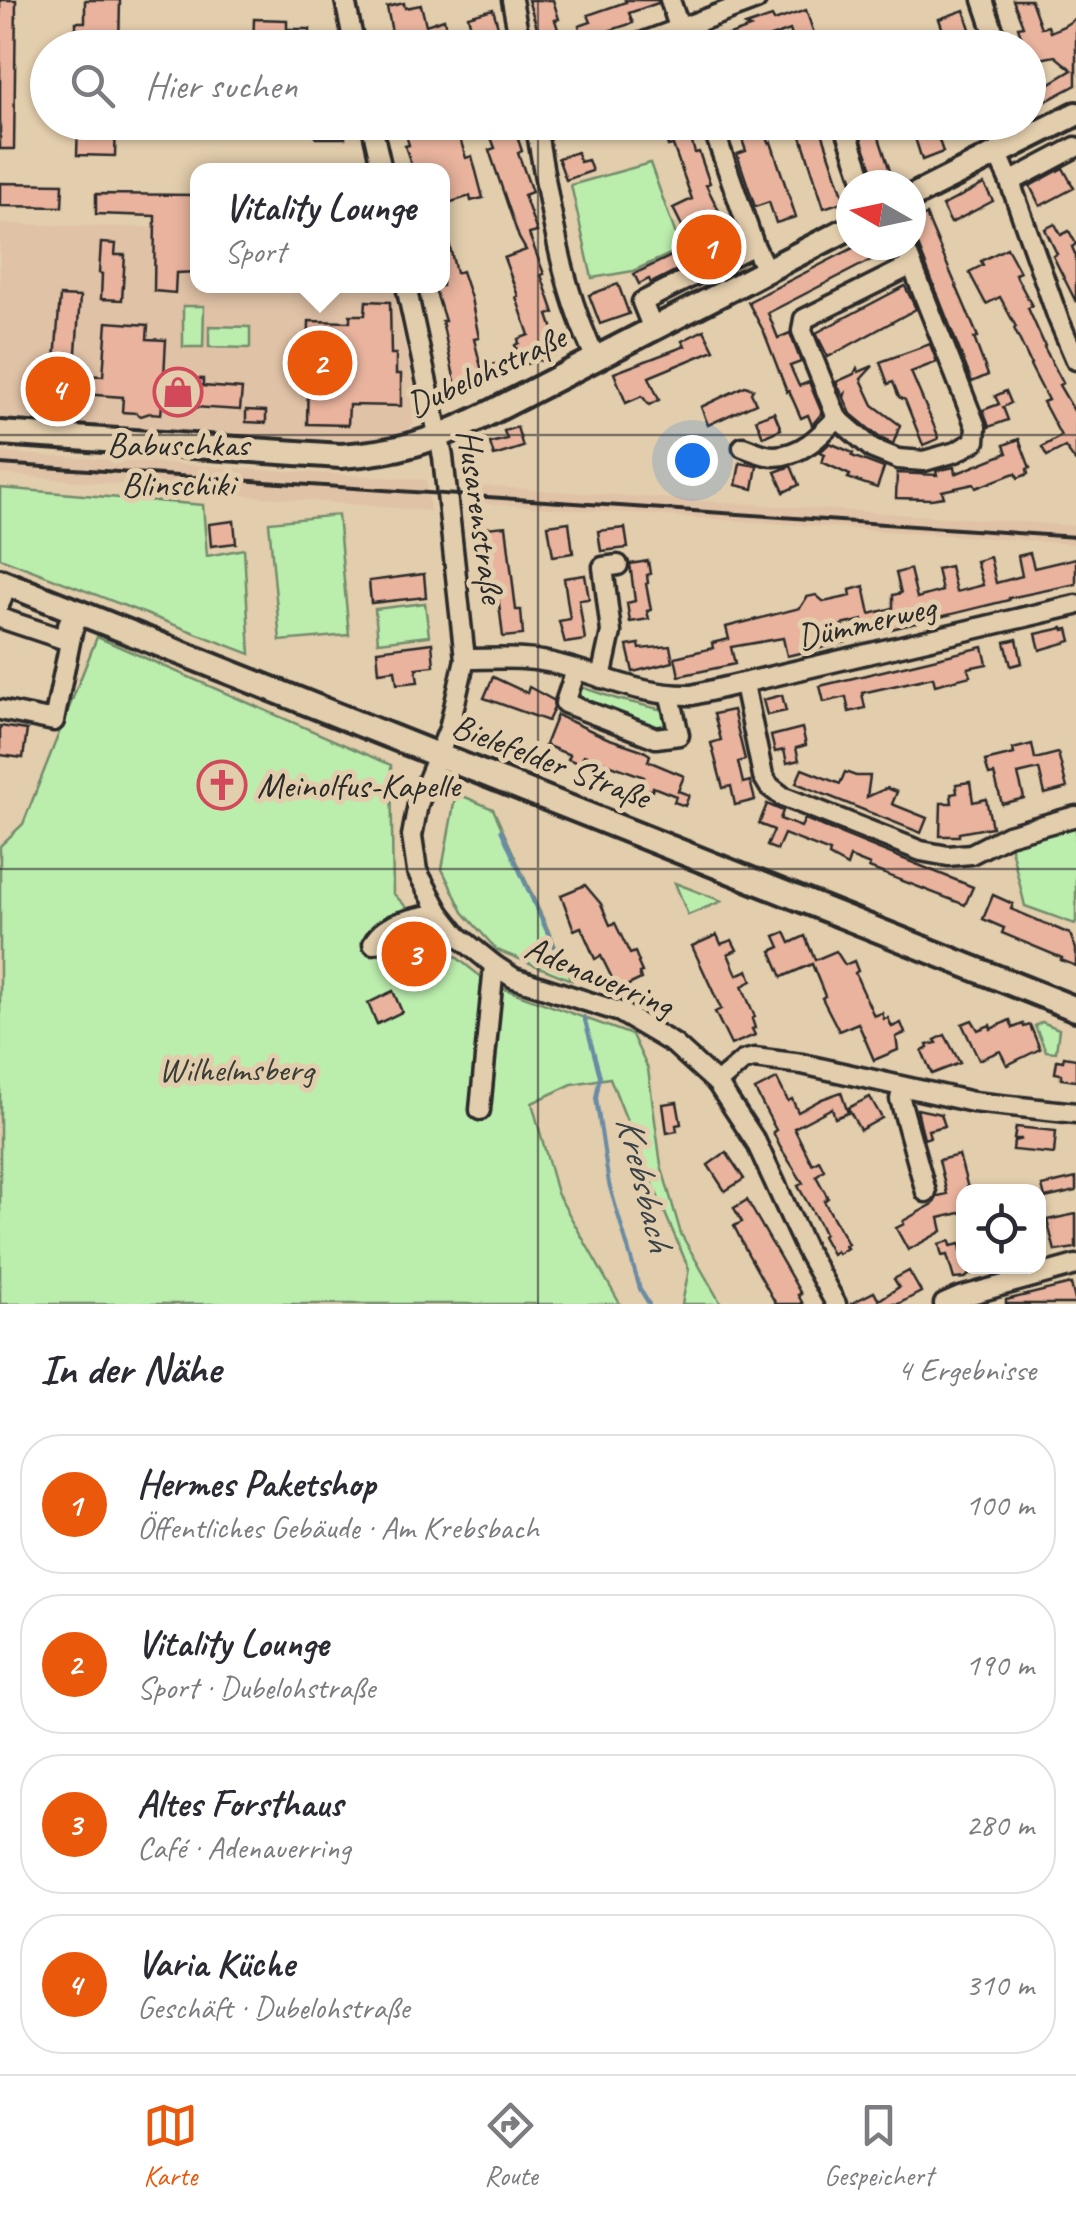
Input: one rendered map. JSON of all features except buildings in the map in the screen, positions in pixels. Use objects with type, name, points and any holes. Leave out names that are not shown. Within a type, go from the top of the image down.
[{"type":"main road","points":[[1046,124],[1076,114]]},
{"type":"main road","points":[[926,188],[1014,140]]},
{"type":"main road","name":"Dubelohstraße","points":[[0,433],[342,456],[376,454],[439,438],[836,235]]},
{"type":"main road","name":"Bielefelder Straße","points":[[2,589],[76,609],[1076,1009]]},
{"type":"street","points":[[345,0],[351,30]]},
{"type":"street","points":[[512,0],[518,30]]},
{"type":"street","points":[[670,0],[679,28]]},
{"type":"street","points":[[674,30],[756,0]]},
{"type":"street","points":[[983,0],[993,30]]},
{"type":"street","points":[[540,140],[554,197],[557,242],[584,336],[596,358]]},
{"type":"street","points":[[718,140],[766,270]]},
{"type":"street","points":[[850,140],[860,170]]},
{"type":"street","points":[[1010,182],[1076,148]]},
{"type":"street","points":[[997,152],[1076,360]]},
{"type":"street","points":[[653,329],[642,302],[754,245]]},
{"type":"street","points":[[910,260],[976,427],[976,441],[956,452],[924,461],[898,459],[862,442],[837,418],[802,331],[804,319],[912,266]]},
{"type":"street","name":"Husarenstraße","points":[[408,293],[450,502],[465,660],[448,728],[437,754]]},
{"type":"street","points":[[742,447],[772,456],[790,453],[816,440],[837,418]]},
{"type":"street","points":[[601,678],[611,632],[603,567],[618,565]]},
{"type":"street","name":"Dümmerweg","points":[[465,660],[526,658],[634,689],[670,696],[703,694],[1076,605]]},
{"type":"street","points":[[0,618],[63,639],[76,609]]},
{"type":"street","points":[[0,710],[54,721],[76,609]]},
{"type":"street","points":[[576,670],[565,703],[656,738],[679,735],[670,696]]},
{"type":"street","points":[[744,684],[764,776],[768,786],[782,796],[886,837],[948,856],[971,854],[1008,835],[1076,816]]},
{"type":"street","name":"Adenauerring","points":[[437,754],[418,804],[412,836],[417,872],[440,913],[458,936],[514,978],[620,1012],[674,1044],[717,1082],[756,1142],[836,1304]]},
{"type":"street","points":[[374,944],[380,932],[440,913]]},
{"type":"street","points":[[480,1110],[494,965]]},
{"type":"street","points":[[717,1082],[742,1062],[754,1058],[802,1064],[973,1102],[1076,1113]]},
{"type":"street","points":[[902,1088],[900,1100],[926,1192]]},
{"type":"street","points":[[944,1304],[1076,1265]]},
{"type":"shaded area","points":[[0,224],[190,229],[190,293],[393,293],[417,404],[414,423],[406,432],[376,439],[0,420]]},
{"type":"shaded area","points":[[0,453],[426,480],[430,511],[0,474]]},
{"type":"shaded area","points":[[464,485],[1076,526],[1076,544],[466,502]]},
{"type":"green space","points":[[650,163],[681,249],[633,271],[592,278],[571,185]]},
{"type":"green space","points":[[183,306],[204,306],[203,347],[183,347]]},
{"type":"green space","points":[[209,326],[250,327],[250,348],[209,347]]},
{"type":"green space","points":[[0,488],[203,505],[207,556],[244,549],[250,654],[0,558]]},
{"type":"green space","points":[[338,515],[349,635],[280,641],[269,522]]},
{"type":"green space","points":[[425,603],[429,636],[378,642],[375,609]]},
{"type":"green space","name":"Wilhelmsberg","points":[[97,637],[391,765],[393,893],[446,949],[490,984],[632,1035],[648,1069],[661,1165],[681,1234],[721,1304],[682,1304],[689,1269],[610,1078],[572,1084],[532,1103],[557,1193],[620,1304],[0,1304],[0,846],[23,824]]},
{"type":"green space","points":[[581,687],[663,710],[666,726],[656,732],[579,702],[574,697]]},
{"type":"green space","points":[[456,793],[493,809],[571,980],[497,950],[463,912],[442,869]]},
{"type":"green space","points":[[1076,823],[1075,924],[1025,906],[1010,844]]},
{"type":"green space","points":[[675,883],[722,901],[688,915]]},
{"type":"green space","points":[[1042,1022],[1059,1029],[1056,1052],[1046,1051],[1035,1026]]},
{"type":"waterway","points":[[501,830],[558,956]]},
{"type":"waterway","name":"Krebsbach","points":[[584,1017],[600,1076],[596,1098],[609,1184],[640,1289],[649,1304]]},
{"type":"railway","points":[[0,464],[1076,537]]},
{"type":"place","name":"Hermes Paketshop","points":[[709,247]]},
{"type":"place","name":"Vitality Lounge","points":[[320,363]]},
{"type":"place","name":"Varia Küche","points":[[58,389]]},
{"type":"place","name":"Babuschkas Blinschiki","points":[[178,392]]},
{"type":"place","name":"Meinolfus-Kapelle","points":[[222,785]]},
{"type":"place","name":"Altes Forsthaus","points":[[414,954]]}]
